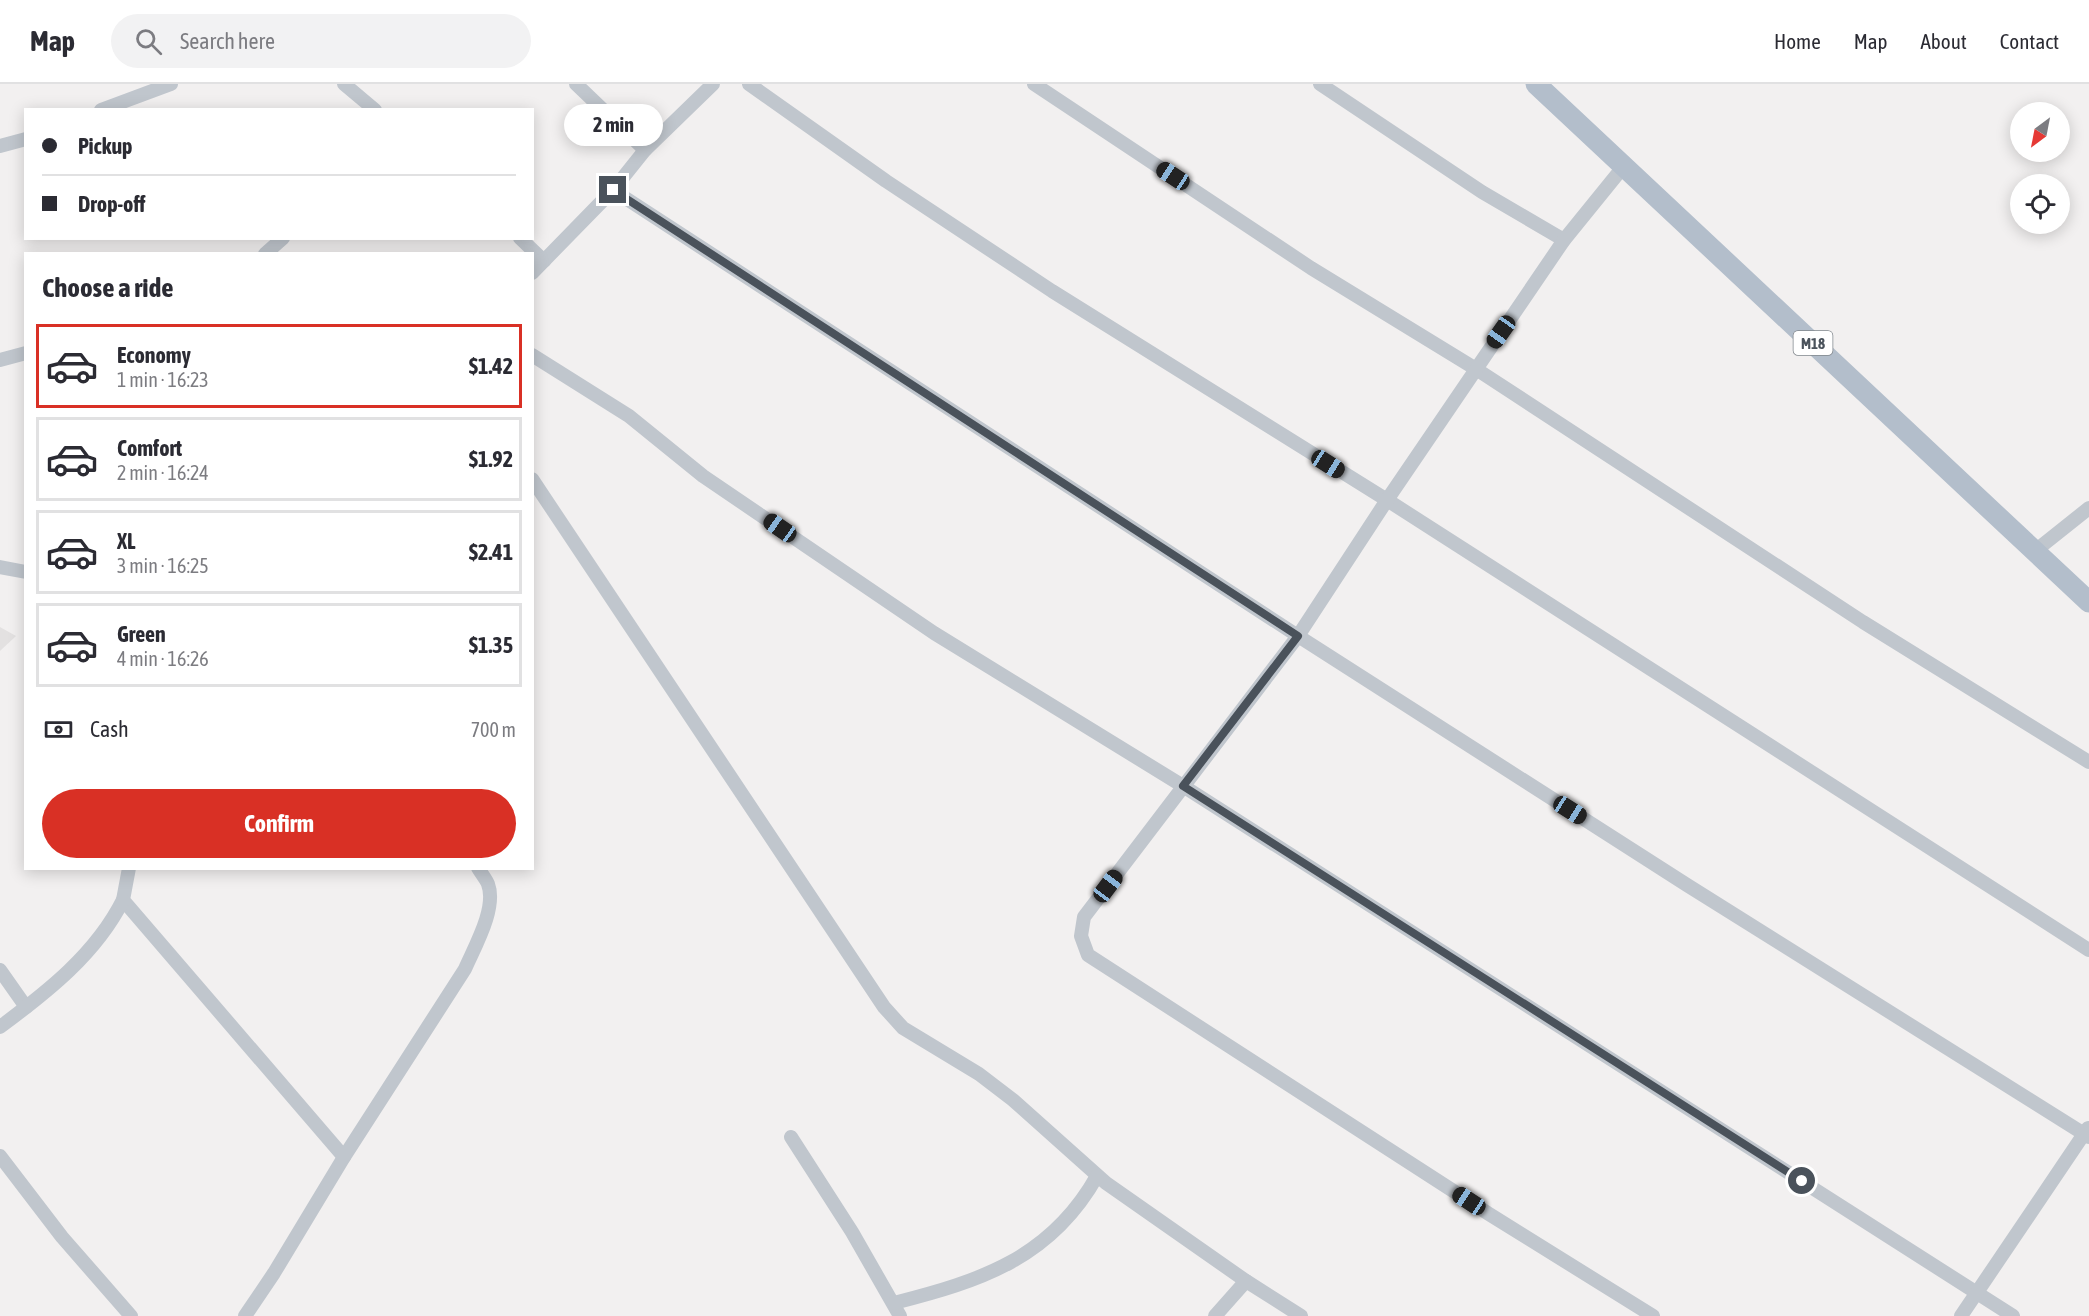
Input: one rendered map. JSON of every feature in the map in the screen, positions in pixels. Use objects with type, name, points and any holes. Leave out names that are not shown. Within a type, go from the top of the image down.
[{"type":"main road","name":"M18","points":[[1536,84],[2089,602]]},
{"type":"street","points":[[344,84],[373,108]]},
{"type":"street","points":[[576,84],[645,150]]},
{"type":"street","points":[[534,271],[613,190],[645,150],[712,84]]},
{"type":"street","points":[[748,84],[886,181],[1052,291],[1387,500],[2089,950]]},
{"type":"street","points":[[1034,84],[1311,268],[1476,369],[1863,622],[2089,762]]},
{"type":"street","points":[[1320,84],[1482,192],[1564,240]]},
{"type":"street","points":[[106,108],[170,85]]},
{"type":"street","points":[[0,146],[24,140]]},
{"type":"street","points":[[1624,166],[1564,240],[1387,500],[1298,636],[1084,917],[1081,936],[1089,955],[1489,1214],[1653,1316]]},
{"type":"street","points":[[613,190],[1298,636],[1677,878],[2087,1132],[1961,1316]]},
{"type":"street","points":[[267,252],[282,240]]},
{"type":"street","points":[[522,240],[544,261]]},
{"type":"street","points":[[0,360],[24,354]]},
{"type":"street","points":[[534,356],[629,416],[703,476],[934,633],[1183,786],[2013,1316]]},
{"type":"street","points":[[534,482],[884,1007],[903,1028],[979,1074],[1013,1100],[1097,1176],[1246,1281],[1301,1316]]},
{"type":"street","points":[[2035,551],[2089,508]]},
{"type":"street","points":[[0,567],[24,572]]},
{"type":"street","points":[[0,1027],[67,973],[103,933],[123,900],[129,870]]},
{"type":"street","points":[[245,1316],[344,1156],[465,969],[492,901],[488,883],[479,870]]},
{"type":"street","points":[[123,900],[344,1156]]},
{"type":"street","points":[[0,970],[26,1007]]},
{"type":"street","points":[[791,1137],[852,1232],[900,1316]]},
{"type":"street","points":[[0,1156],[62,1237],[131,1316]]},
{"type":"street","points":[[894,1303],[945,1290],[998,1269],[1036,1248],[1065,1222],[1084,1199],[1097,1176]]},
{"type":"street","points":[[1215,1316],[1246,1281]]},
{"type":"shaded area","points":[[0,627],[16,636],[0,651]]},
{"type":"route","points":[[613,190],[1298,636],[1183,786],[1802,1181]]}]
